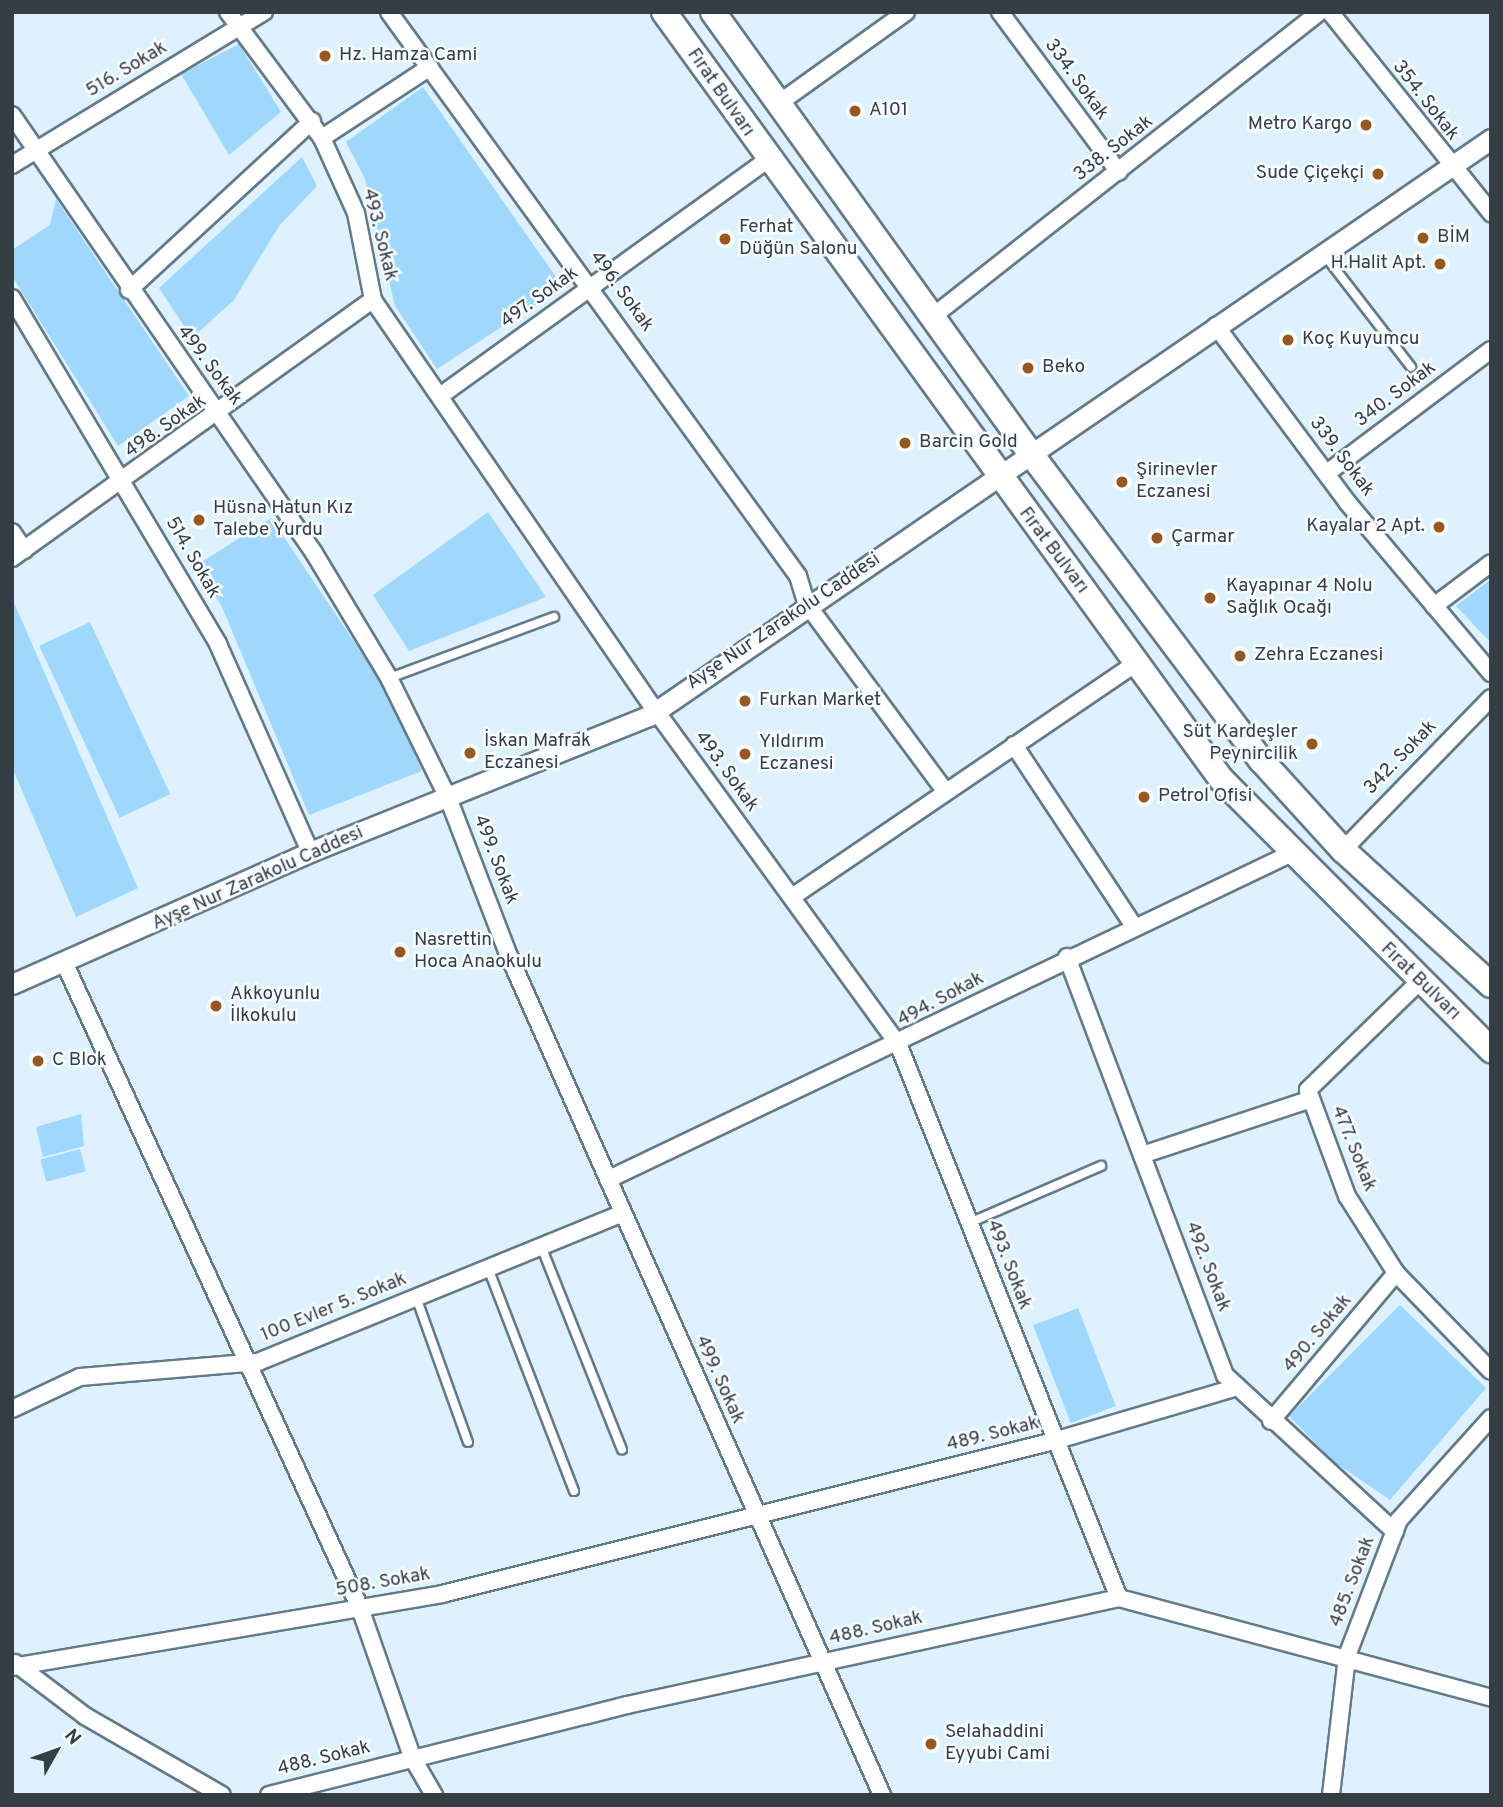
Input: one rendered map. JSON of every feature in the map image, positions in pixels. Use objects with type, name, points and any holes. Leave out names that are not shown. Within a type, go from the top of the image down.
[{"type":"main road","name":"Fırat Bulvarı","points":[[664,12],[767,160],[998,479],[1221,779],[1290,854],[1491,1050]]},
{"type":"main road","name":"Fırat Bulvarı","points":[[713,12],[1031,454],[1261,760],[1343,850],[1491,985]]},
{"type":"street","name":"493. Sokak","points":[[228,12],[240,29],[263,50],[322,138],[356,214],[373,300],[656,711],[899,1046],[1054,1441],[1119,1598]]},
{"type":"street","name":"516. Sokak","points":[[12,165],[264,12]]},
{"type":"street","name":"496. Sokak","points":[[390,12],[799,576],[806,603],[946,791]]},
{"type":"street","points":[[779,103],[906,12]]},
{"type":"street","name":"334. Sokak","points":[[1000,12],[1119,172]]},
{"type":"street","name":"338. Sokak","points":[[932,317],[1320,12]]},
{"type":"street","name":"354. Sokak","points":[[1330,12],[1450,167],[1491,213]]},
{"type":"street","points":[[322,138],[430,67]]},
{"type":"street","name":"499. Sokak","points":[[12,115],[129,290],[220,415],[390,678],[449,800],[509,956],[882,1795]]},
{"type":"street","points":[[129,290],[312,121]]},
{"type":"street","name":"Ayşe Nur Zarakolu Caddesi","points":[[12,984],[310,852],[449,800],[656,711],[806,603],[998,479],[1216,326],[1491,139]]},
{"type":"street","name":"497. Sokak","points":[[440,396],[767,160]]},
{"type":"street","name":"514. Sokak","points":[[12,298],[218,644],[310,852]]},
{"type":"street","name":"498. Sokak","points":[[18,554],[220,415],[373,300]]},
{"type":"street","name":"339. Sokak","points":[[1216,326],[1327,473],[1491,673]]},
{"type":"street","name":"340. Sokak","points":[[1327,473],[1491,349]]},
{"type":"street","points":[[12,532],[18,554]]},
{"type":"street","points":[[1434,606],[1491,563]]},
{"type":"street","points":[[792,897],[1136,663]]},
{"type":"street","name":"342. Sokak","points":[[1343,850],[1491,698]]},
{"type":"street","points":[[1014,745],[1134,926]]},
{"type":"street","name":"494. Sokak","points":[[609,1180],[899,1046],[1067,957],[1290,854]]},
{"type":"street","name":"492. Sokak","points":[[1067,957],[1225,1375],[1271,1421],[1395,1532]]},
{"type":"street","points":[[64,962],[360,1608],[414,1759],[434,1795]]},
{"type":"street","name":"477. Sokak","points":[[1419,982],[1308,1090],[1347,1196],[1396,1273],[1491,1371]]},
{"type":"street","points":[[1142,1155],[1311,1099]]},
{"type":"street","name":"100 Evler 5. Sokak","points":[[12,1409],[79,1377],[249,1362],[623,1213]]},
{"type":"street","name":"490. Sokak","points":[[1271,1421],[1396,1273]]},
{"type":"street","name":"489. Sokak","points":[[757,1515],[1054,1441],[1237,1387]]},
{"type":"street","name":"485. Sokak","points":[[1331,1795],[1347,1656],[1395,1532],[1491,1418]]},
{"type":"street","name":"508. Sokak","points":[[14,1664],[360,1608],[757,1515]]},
{"type":"street","name":"488. Sokak","points":[[270,1795],[824,1662],[1119,1598],[1347,1656],[1491,1698]]},
{"type":"street","points":[[14,1664],[85,1716],[222,1795]]},
{"type":"lane","points":[[1323,253],[1411,367]]},
{"type":"lane","points":[[390,678],[554,617]]},
{"type":"lane","points":[[969,1223],[1101,1166]]},
{"type":"lane","points":[[541,1247],[622,1450]]},
{"type":"lane","points":[[488,1268],[574,1491]]},
{"type":"lane","points":[[416,1297],[468,1442]]},
{"type":"shaded area","points":[[239,44],[281,112],[229,155],[181,74]]},
{"type":"shaded area","points":[[423,87],[563,287],[437,369],[395,306],[365,179],[346,142]]},
{"type":"shaded area","points":[[302,157],[317,186],[279,226],[234,300],[192,338],[159,288]]},
{"type":"shaded area","points":[[56,199],[189,396],[118,446],[12,276],[12,250],[50,225]]},
{"type":"shaded area","points":[[488,512],[546,597],[409,651],[373,595]]},
{"type":"shaded area","points":[[271,518],[388,692],[422,771],[309,815],[222,607],[197,565]]},
{"type":"shaded area","points":[[1491,579],[1491,643],[1456,606]]},
{"type":"shaded area","points":[[12,598],[138,888],[76,917],[12,767]]},
{"type":"shaded area","points":[[90,622],[170,794],[120,818],[39,646]]},
{"type":"shaded area","points":[[81,1114],[84,1146],[43,1157],[36,1127]]},
{"type":"shaded area","points":[[80,1149],[86,1171],[46,1182],[40,1160]]},
{"type":"shaded area","points":[[1400,1305],[1486,1388],[1390,1500],[1333,1461],[1289,1416]]},
{"type":"shaded area","points":[[1078,1308],[1116,1406],[1071,1423],[1033,1325]]},
{"type":"place","name":"Hz. Hamza Cami","points":[[325,56]]},
{"type":"place","name":"A101","points":[[855,111]]},
{"type":"place","name":"Metro Kargo","points":[[1366,125]]},
{"type":"place","name":"Sude Çiçekçi","points":[[1378,174]]},
{"type":"place","name":"BİM","points":[[1423,238]]},
{"type":"place","name":"Ferhat Düğün Salonu","points":[[725,239]]},
{"type":"place","name":"H.Halit Apt.","points":[[1440,264]]},
{"type":"place","name":"Koç Kuyumcu","points":[[1288,340]]},
{"type":"place","name":"Beko","points":[[1028,368]]},
{"type":"place","name":"Barcin Gold","points":[[905,443]]},
{"type":"place","name":"Şirinevler Eczanesi","points":[[1122,482]]},
{"type":"place","name":"Hüsna Hatun Kız Talebe Yurdu","points":[[199,520]]},
{"type":"place","name":"Kayalar 2 Apt.","points":[[1439,527]]},
{"type":"place","name":"Çarmar","points":[[1157,538]]},
{"type":"place","name":"Kayapınar 4 Nolu Sağlık Ocağı","points":[[1210,598]]},
{"type":"place","name":"Zehra Eczanesi","points":[[1240,656]]},
{"type":"place","name":"Furkan Market","points":[[745,701]]},
{"type":"place","name":"Süt Kardeşler Peynircilik","points":[[1312,744]]},
{"type":"place","name":"İskan Mafrak Eczanesi","points":[[470,753]]},
{"type":"place","name":"Yıldırım Eczanesi","points":[[745,754]]},
{"type":"place","name":"Petrol Ofisi","points":[[1144,797]]},
{"type":"place","name":"Nasrettin Hoca Anaokulu","points":[[400,952]]},
{"type":"place","name":"Akkoyunlu İlkokulu","points":[[216,1006]]},
{"type":"place","name":"C Blok","points":[[38,1061]]},
{"type":"place","name":"Selahaddini Eyyubi Cami","points":[[931,1744]]}]
